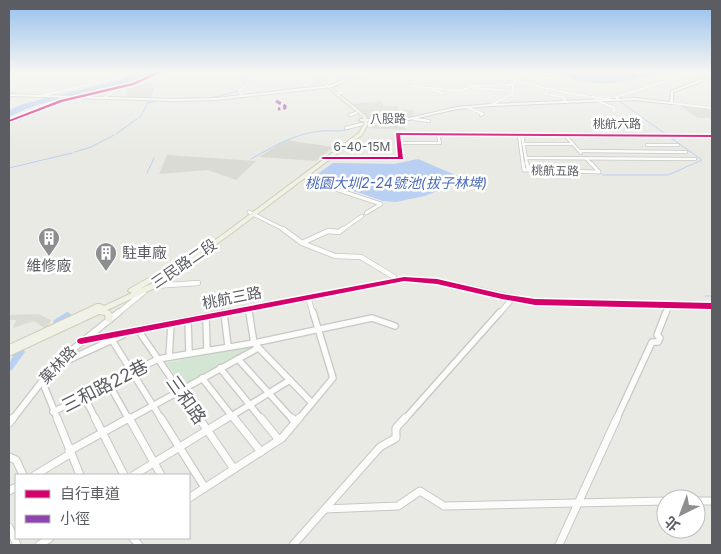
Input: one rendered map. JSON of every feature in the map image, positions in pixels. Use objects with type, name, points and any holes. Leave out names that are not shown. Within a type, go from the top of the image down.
[{"type":"main road","points":[[339,98],[363,121]]},
{"type":"main road","points":[[341,98],[362,114],[363,121]]},
{"type":"main road","name":"三民路二段","points":[[9,353],[151,287],[340,148],[357,133],[363,121]]},
{"type":"main road","name":"三民路二段","points":[[9,348],[127,294],[161,275],[252,213],[326,158]]},
{"type":"main road","points":[[99,312],[107,313],[109,320]]},
{"type":"street","points":[[9,122],[71,98]]},
{"type":"street","points":[[99,98],[182,100],[215,98]]},
{"type":"street","points":[[491,105],[506,98]]},
{"type":"street","points":[[565,98],[564,101],[568,102]]},
{"type":"street","points":[[600,98],[613,100]]},
{"type":"street","points":[[671,98],[671,102]]},
{"type":"street","name":"八股路","points":[[363,121],[414,118],[467,107],[618,99],[642,99],[712,108]]},
{"type":"street","points":[[596,100],[615,110],[613,111]]},
{"type":"street","points":[[467,107],[483,114],[481,115]]},
{"type":"street","points":[[350,115],[356,113]]},
{"type":"street","points":[[414,118],[429,121]]},
{"type":"street","points":[[394,120],[395,125]]},
{"type":"street","points":[[346,128],[363,121]]},
{"type":"street","name":"桃航六路","points":[[399,143],[398,134],[712,136]]},
{"type":"street","points":[[399,143],[440,143],[438,135]]},
{"type":"street","points":[[520,135],[526,158],[526,170]]},
{"type":"street","points":[[520,135],[526,170]]},
{"type":"street","name":"桃航六路","points":[[520,135],[712,136]]},
{"type":"street","points":[[565,135],[586,158]]},
{"type":"street","name":"6-40-15M","points":[[326,158],[402,158],[399,143]]},
{"type":"street","points":[[523,144],[574,144]]},
{"type":"street","points":[[666,159],[649,145],[678,145]]},
{"type":"street","points":[[580,151],[686,152]]},
{"type":"street","points":[[526,158],[695,159]]},
{"type":"street","name":"桃航五路","points":[[526,170],[598,171],[586,158]]},
{"type":"street","points":[[302,243],[328,231],[339,232],[381,204],[311,181],[304,176]]},
{"type":"street","points":[[252,213],[279,226],[302,243],[327,254],[361,257],[394,277],[394,280]]},
{"type":"street","name":"菓林路","points":[[9,423],[52,368],[81,341],[151,287],[161,275]]},
{"type":"street","name":"桃航三路","points":[[81,341],[394,280],[422,279],[512,299],[535,302],[712,306]]},
{"type":"street","points":[[151,287],[198,284]]},
{"type":"street","points":[[190,497],[279,440],[333,378],[308,297]]},
{"type":"street","points":[[293,545],[380,447],[396,438],[396,428],[512,299]]},
{"type":"street","points":[[559,545],[652,342],[658,342],[660,338],[656,335],[669,305]]},
{"type":"street","points":[[248,308],[256,345],[311,402]]},
{"type":"street","points":[[224,313],[228,346]]},
{"type":"street","points":[[206,317],[207,350]]},
{"type":"street","points":[[36,474],[103,432],[238,359],[256,345],[318,328],[372,318],[394,326]]},
{"type":"street","points":[[188,320],[189,353]]},
{"type":"street","points":[[170,357],[171,324]]},
{"type":"street","name":"三和路","points":[[138,330],[234,469]]},
{"type":"street","points":[[52,368],[128,332]]},
{"type":"street","points":[[112,340],[154,404],[205,488]]},
{"type":"street","name":"三和路22巷","points":[[53,412],[158,359],[228,346],[256,345]]},
{"type":"street","points":[[238,359],[295,422]]},
{"type":"street","points":[[220,368],[279,440]]},
{"type":"street","points":[[202,378],[260,452]]},
{"type":"street","points":[[136,474],[290,380]]},
{"type":"street","points":[[42,381],[69,452],[80,474]]},
{"type":"street","points":[[109,384],[160,474]]},
{"type":"street","points":[[84,396],[124,474]]},
{"type":"street","points":[[9,457],[16,460],[23,474]]},
{"type":"street","points":[[325,509],[398,506],[407,501],[415,492],[420,491],[444,506],[656,501]]},
{"type":"street","points":[[9,527],[17,545]]},
{"type":"shaded area","points":[[124,98],[149,98],[148,99]]},
{"type":"shaded area","points":[[383,101],[383,106],[398,106],[398,109],[415,110],[413,115],[417,116],[397,119],[367,118],[352,104]]},
{"type":"shaded area","points":[[678,104],[711,108],[712,118],[698,118]]},
{"type":"shaded area","points":[[388,120],[404,120],[403,126],[407,130],[368,128]]},
{"type":"shaded area","points":[[286,140],[333,147],[316,161],[259,157]]},
{"type":"shaded area","points":[[167,155],[256,161],[236,180],[208,170],[159,174]]},
{"type":"shaded area","points":[[38,314],[51,320],[48,326],[44,328],[34,321],[13,328],[16,320],[9,320],[9,315]]},
{"type":"green space","points":[[247,345],[251,348],[183,385],[166,363]]},
{"type":"water","points":[[48,98],[66,98],[27,109],[9,117],[9,110],[23,104]]},
{"type":"water","name":"桃園大圳2-24號池(拔子林埤)","points":[[418,159],[465,179],[425,196],[396,202],[383,201],[313,177],[333,163],[394,164]]},
{"type":"waterway","points":[[164,99],[202,98]]},
{"type":"waterway","points":[[149,103],[157,100]]},
{"type":"waterway","points":[[116,134],[141,116],[149,101]]},
{"type":"waterway","points":[[602,175],[668,175],[702,160],[619,101]]},
{"type":"waterway","points":[[251,159],[276,145],[302,135],[352,128]]},
{"type":"waterway","points":[[75,152],[91,147],[114,135]]},
{"type":"waterway","points":[[9,168],[72,153]]},
{"type":"waterway","points":[[147,173],[154,158]]},
{"type":"waterway","points":[[705,296],[712,296]]},
{"type":"waterway","points":[[57,322],[67,315]]},
{"type":"waterway","points":[[9,368],[21,352]]},
{"type":"marked path","points":[[276,101],[285,106],[285,108],[278,109]]},
{"type":"cycle path","points":[[9,121],[74,98]]},
{"type":"cycle path","points":[[323,158],[401,158],[398,134],[712,136]]},
{"type":"cycle path","points":[[81,341],[404,279],[437,281],[535,302],[712,306]]},
{"type":"place","name":"維修廠","points":[[49,257]]},
{"type":"place","name":"駐車廠","points":[[106,272]]}]
